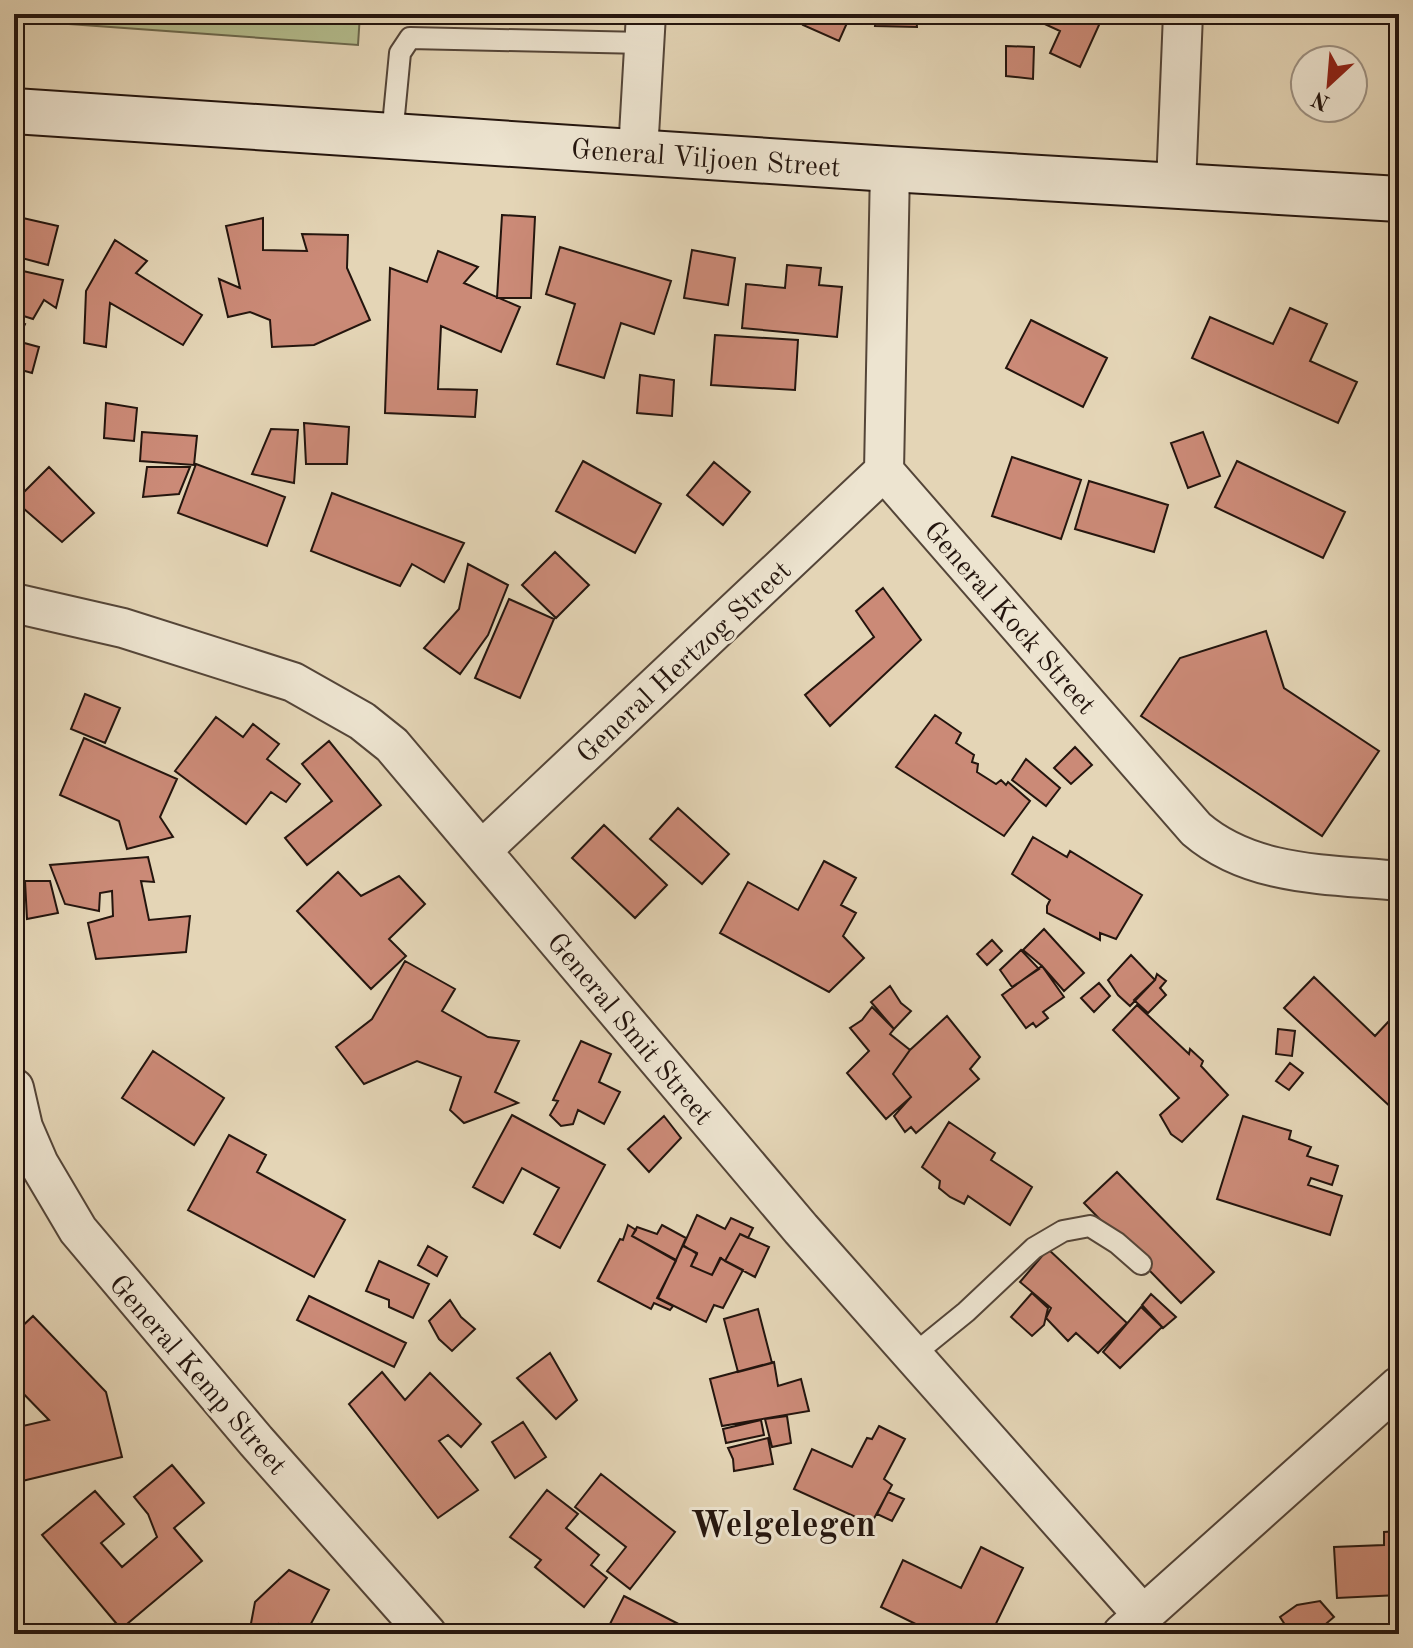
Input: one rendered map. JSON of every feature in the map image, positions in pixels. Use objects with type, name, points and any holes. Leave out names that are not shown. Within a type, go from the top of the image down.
[{"type":"street","points":[[1176,185],[1183,14]]},
{"type":"street","points":[[638,152],[645,29]]},
{"type":"street","name":"General Viljoen Street","points":[[14,111],[1399,199]]},
{"type":"street","points":[[884,471],[890,169]]},
{"type":"street","name":"General Hertzog Street","points":[[482,850],[884,471]]},
{"type":"street","name":"General Kock Street","points":[[884,471],[1196,829],[1215,845],[1263,865],[1399,881]]},
{"type":"street","name":"General Smit Street","points":[[14,603],[138,632],[293,682],[362,721],[392,745],[801,1229],[913,1355],[1132,1625]]},
{"type":"street","name":"General Kemp Street","points":[[14,1088],[23,1127],[39,1164],[78,1230],[256,1441],[427,1634]]},
{"type":"street","points":[[1132,1625],[1399,1386]]},
{"type":"lane","points":[[392,136],[400,53],[410,38],[645,29]]},
{"type":"lane","points":[[913,1355],[966,1312],[1034,1248],[1063,1231],[1090,1226],[1117,1243],[1141,1264]]},
{"type":"green space","points":[[14,14],[360,14],[358,45],[14,20]]},
{"type":"building","points":[[808,14],[851,14],[839,41],[803,25]]},
{"type":"building","points":[[876,14],[916,14],[917,27],[875,26]]},
{"type":"building","points":[[1023,14],[1104,14],[1080,67],[1050,53],[1060,31]]},
{"type":"building","points":[[1006,46],[1034,47],[1033,79],[1006,76]]},
{"type":"building","points":[[502,215],[535,217],[531,298],[497,298]]},
{"type":"building","points":[[14,216],[58,226],[48,265],[14,256]]},
{"type":"building","points":[[263,218],[263,250],[307,251],[302,234],[348,235],[347,268],[370,320],[314,345],[272,347],[270,320],[250,312],[228,317],[219,279],[240,288],[226,226]]},
{"type":"building","points":[[115,240],[147,261],[136,273],[202,315],[183,345],[110,303],[106,347],[84,343],[86,291]]},
{"type":"building","points":[[560,247],[671,281],[654,334],[621,323],[604,378],[557,364],[575,304],[546,294]]},
{"type":"building","points":[[692,250],[735,258],[728,305],[684,298]]},
{"type":"building","points":[[438,251],[478,267],[464,283],[520,307],[501,352],[441,326],[438,389],[477,390],[475,417],[385,413],[390,268],[427,282]]},
{"type":"building","points":[[787,265],[821,268],[819,285],[842,287],[837,337],[742,328],[746,284],[785,288]]},
{"type":"building","points":[[14,269],[63,280],[56,308],[44,300],[33,319],[14,313]]},
{"type":"building","points":[[1290,308],[1327,324],[1310,361],[1357,382],[1338,423],[1192,358],[1210,317],[1273,344]]},
{"type":"building","points":[[14,320],[25,324],[17,341],[39,347],[32,373],[14,368]]},
{"type":"building","points":[[1031,320],[1107,358],[1083,407],[1006,368]]},
{"type":"building","points":[[715,335],[798,340],[795,390],[711,385]]},
{"type":"building","points":[[640,375],[674,380],[672,416],[637,413]]},
{"type":"building","points":[[106,403],[137,408],[134,441],[104,438]]},
{"type":"building","points":[[304,423],[349,427],[347,464],[306,464]]},
{"type":"building","points":[[271,429],[298,430],[294,483],[252,474]]},
{"type":"building","points":[[142,432],[197,436],[194,465],[140,461]]},
{"type":"building","points":[[1203,432],[1220,476],[1188,488],[1171,443]]},
{"type":"building","points":[[1012,457],[1081,480],[1061,539],[992,516]]},
{"type":"building","points":[[583,461],[661,504],[635,553],[556,511]]},
{"type":"building","points":[[1237,461],[1345,512],[1323,558],[1215,507]]},
{"type":"building","points":[[714,462],[750,492],[723,525],[687,495]]},
{"type":"building","points":[[196,464],[285,497],[267,546],[178,513]]},
{"type":"building","points":[[49,467],[94,513],[62,542],[15,501]]},
{"type":"building","points":[[147,467],[190,467],[179,494],[143,497]]},
{"type":"building","points":[[1089,481],[1168,505],[1154,552],[1075,529]]},
{"type":"building","points":[[332,493],[464,543],[444,582],[412,564],[400,586],[311,551]]},
{"type":"building","points":[[555,552],[589,585],[556,618],[522,585]]},
{"type":"building","points":[[468,564],[508,585],[488,635],[460,674],[424,648],[459,609]]},
{"type":"building","points":[[883,588],[921,640],[830,726],[805,695],[874,637],[856,611]]},
{"type":"building","points":[[509,599],[554,619],[520,698],[475,678]]},
{"type":"building","points":[[1266,631],[1284,688],[1379,751],[1322,836],[1141,716],[1180,658]]},
{"type":"building","points":[[85,694],[120,708],[105,743],[71,729]]},
{"type":"building","points":[[935,715],[961,733],[956,743],[974,755],[972,762],[978,764],[977,772],[996,784],[1001,780],[1006,785],[1008,782],[1030,801],[1004,836],[896,767]]},
{"type":"building","points":[[216,717],[243,737],[253,724],[279,744],[267,759],[300,784],[286,802],[271,792],[246,824],[175,771]]},
{"type":"building","points":[[84,738],[177,779],[160,817],[173,837],[127,849],[119,821],[60,795]]},
{"type":"building","points":[[329,741],[381,805],[307,865],[285,838],[332,801],[302,764]]},
{"type":"building","points":[[1075,747],[1092,765],[1071,784],[1054,768]]},
{"type":"building","points":[[1026,759],[1060,788],[1046,806],[1012,780]]},
{"type":"building","points":[[678,808],[729,854],[702,884],[650,839]]},
{"type":"building","points":[[604,825],[667,885],[635,918],[572,858]]},
{"type":"building","points":[[1033,837],[1067,857],[1070,851],[1142,895],[1116,939],[1100,933],[1100,940],[1047,913],[1050,900],[1012,874]]},
{"type":"building","points":[[148,857],[154,882],[141,881],[149,920],[190,916],[186,952],[96,959],[88,923],[113,916],[112,891],[100,893],[99,911],[65,904],[50,865]]},
{"type":"building","points":[[824,861],[856,878],[841,905],[856,913],[843,936],[864,958],[829,992],[720,933],[748,882],[798,910]]},
{"type":"building","points":[[338,872],[361,896],[399,876],[425,904],[389,939],[406,956],[371,989],[297,911]]},
{"type":"building","points":[[25,881],[50,881],[58,913],[27,919]]},
{"type":"building","points":[[1044,929],[1084,973],[1064,991],[1023,950]]},
{"type":"building","points":[[992,940],[1002,951],[987,965],[977,954]]},
{"type":"building","points":[[1021,950],[1039,969],[1012,987],[1000,970]]},
{"type":"building","points":[[1131,955],[1155,980],[1130,1006],[1108,980]]},
{"type":"building","points":[[405,961],[455,989],[442,1011],[488,1037],[519,1041],[495,1092],[518,1103],[464,1123],[450,1110],[461,1077],[417,1061],[364,1084],[336,1047],[372,1019]]},
{"type":"building","points":[[1042,966],[1064,997],[1043,1012],[1048,1018],[1036,1027],[1033,1023],[1026,1028],[1002,995]]},
{"type":"building","points":[[1157,974],[1166,981],[1160,988],[1166,995],[1148,1013],[1134,1000],[1155,980]]},
{"type":"building","points":[[1314,977],[1375,1036],[1389,1021],[1399,1031],[1399,1106],[1395,1111],[1284,1008]]},
{"type":"building","points":[[1099,983],[1110,996],[1094,1012],[1081,998]]},
{"type":"building","points":[[890,986],[901,1003],[911,1011],[894,1029],[871,1002]]},
{"type":"building","points":[[1137,1005],[1189,1054],[1190,1049],[1203,1061],[1201,1066],[1228,1095],[1182,1142],[1171,1134],[1160,1115],[1179,1098],[1113,1030]]},
{"type":"building","points":[[872,1007],[894,1029],[890,1034],[910,1050],[893,1074],[911,1097],[886,1119],[847,1073],[869,1051],[850,1028],[862,1020]]},
{"type":"building","points":[[947,1016],[980,1057],[970,1069],[979,1079],[916,1133],[911,1127],[905,1132],[894,1116],[911,1097],[893,1074],[910,1050]]},
{"type":"building","points":[[1278,1029],[1295,1031],[1292,1056],[1276,1054]]},
{"type":"building","points":[[581,1041],[611,1054],[599,1082],[620,1092],[604,1124],[578,1110],[573,1124],[561,1126],[550,1115],[558,1101],[553,1100]]},
{"type":"building","points":[[153,1051],[224,1098],[194,1145],[122,1098]]},
{"type":"building","points":[[1290,1063],[1303,1073],[1289,1090],[1276,1081]]},
{"type":"building","points":[[512,1115],[605,1165],[560,1248],[534,1234],[559,1188],[522,1168],[503,1203],[473,1187]]},
{"type":"building","points":[[664,1116],[681,1138],[649,1172],[628,1149]]},
{"type":"building","points":[[1243,1116],[1291,1131],[1289,1139],[1311,1147],[1307,1156],[1338,1166],[1332,1185],[1311,1178],[1308,1185],[1342,1196],[1330,1235],[1217,1199]]},
{"type":"building","points":[[949,1122],[995,1153],[991,1160],[1032,1187],[1010,1225],[968,1196],[964,1204],[950,1197],[939,1188],[940,1181],[922,1167]]},
{"type":"building","points":[[229,1135],[266,1155],[257,1172],[345,1220],[314,1277],[188,1210]]},
{"type":"building","points":[[1117,1172],[1214,1272],[1181,1303],[1084,1203]]},
{"type":"building","points":[[697,1215],[725,1229],[731,1218],[753,1228],[748,1238],[740,1234],[725,1261],[721,1258],[712,1275],[691,1266],[697,1253],[683,1246]]},
{"type":"building","points":[[628,1225],[636,1230],[632,1236],[676,1261],[657,1298],[673,1306],[670,1310],[654,1303],[651,1309],[598,1281],[620,1239],[623,1240]]},
{"type":"building","points":[[662,1225],[686,1238],[676,1260],[632,1236],[637,1227],[657,1234]]},
{"type":"building","points":[[740,1234],[769,1247],[755,1277],[725,1261]]},
{"type":"building","points":[[683,1245],[697,1254],[691,1266],[712,1275],[720,1258],[743,1270],[723,1308],[714,1305],[706,1322],[658,1298]]},
{"type":"building","points":[[428,1246],[447,1257],[437,1276],[418,1265]]},
{"type":"building","points":[[1048,1249],[1127,1323],[1098,1353],[1076,1333],[1068,1341],[1046,1318],[1051,1308],[1020,1282]]},
{"type":"building","points":[[379,1261],[429,1284],[413,1318],[389,1307],[389,1300],[366,1291]]},
{"type":"building","points":[[1032,1293],[1048,1308],[1044,1325],[1032,1336],[1011,1317]]},
{"type":"building","points":[[1151,1294],[1176,1317],[1163,1328],[1142,1305]]},
{"type":"building","points":[[309,1296],[406,1343],[394,1367],[297,1320]]},
{"type":"building","points":[[450,1300],[461,1317],[475,1329],[452,1351],[439,1339],[429,1321]]},
{"type":"building","points":[[1141,1307],[1162,1327],[1120,1368],[1103,1352]]},
{"type":"building","points":[[758,1309],[772,1363],[738,1372],[724,1319]]},
{"type":"building","points":[[33,1316],[106,1392],[122,1457],[18,1482],[14,1466],[14,1428],[49,1420],[14,1384],[14,1334]]},
{"type":"building","points":[[550,1353],[577,1400],[556,1419],[517,1378]]},
{"type":"building","points":[[774,1362],[778,1386],[801,1379],[809,1411],[722,1426],[710,1379]]},
{"type":"building","points":[[382,1372],[405,1400],[430,1373],[481,1424],[461,1447],[448,1435],[439,1441],[478,1490],[438,1518],[349,1404]]},
{"type":"building","points":[[787,1416],[791,1443],[772,1447],[765,1419]]},
{"type":"building","points":[[761,1420],[764,1435],[726,1443],[723,1429]]},
{"type":"building","points":[[523,1422],[546,1457],[515,1478],[492,1442]]},
{"type":"building","points":[[879,1426],[905,1439],[884,1479],[892,1485],[871,1524],[794,1489],[812,1449],[852,1467],[867,1438],[872,1439]]},
{"type":"building","points":[[768,1438],[773,1464],[734,1471],[728,1448]]},
{"type":"building","points":[[172,1465],[204,1503],[174,1528],[202,1561],[121,1629],[42,1535],[95,1491],[124,1524],[101,1543],[122,1567],[157,1537],[148,1514],[134,1497]]},
{"type":"building","points":[[601,1474],[675,1532],[630,1589],[607,1571],[626,1547],[575,1507]]},
{"type":"building","points":[[547,1490],[578,1514],[566,1528],[599,1555],[591,1565],[607,1578],[584,1607],[535,1567],[541,1560],[510,1537]]},
{"type":"building","points":[[888,1492],[904,1499],[892,1521],[877,1514]]},
{"type":"building","points":[[1399,1531],[1399,1595],[1337,1598],[1334,1547],[1384,1545],[1384,1532]]},
{"type":"building","points":[[981,1547],[1023,1568],[991,1634],[931,1634],[881,1607],[903,1560],[961,1588]]},
{"type":"building","points":[[289,1570],[329,1590],[306,1633],[279,1624],[274,1634],[249,1634],[255,1602]]},
{"type":"building","points":[[624,1596],[698,1634],[605,1634]]},
{"type":"building","points":[[1320,1601],[1334,1617],[1314,1634],[1291,1634],[1280,1617],[1297,1605]]},
{"type":"district","name":"Welgelegen","points":[[783,1523]]}]
